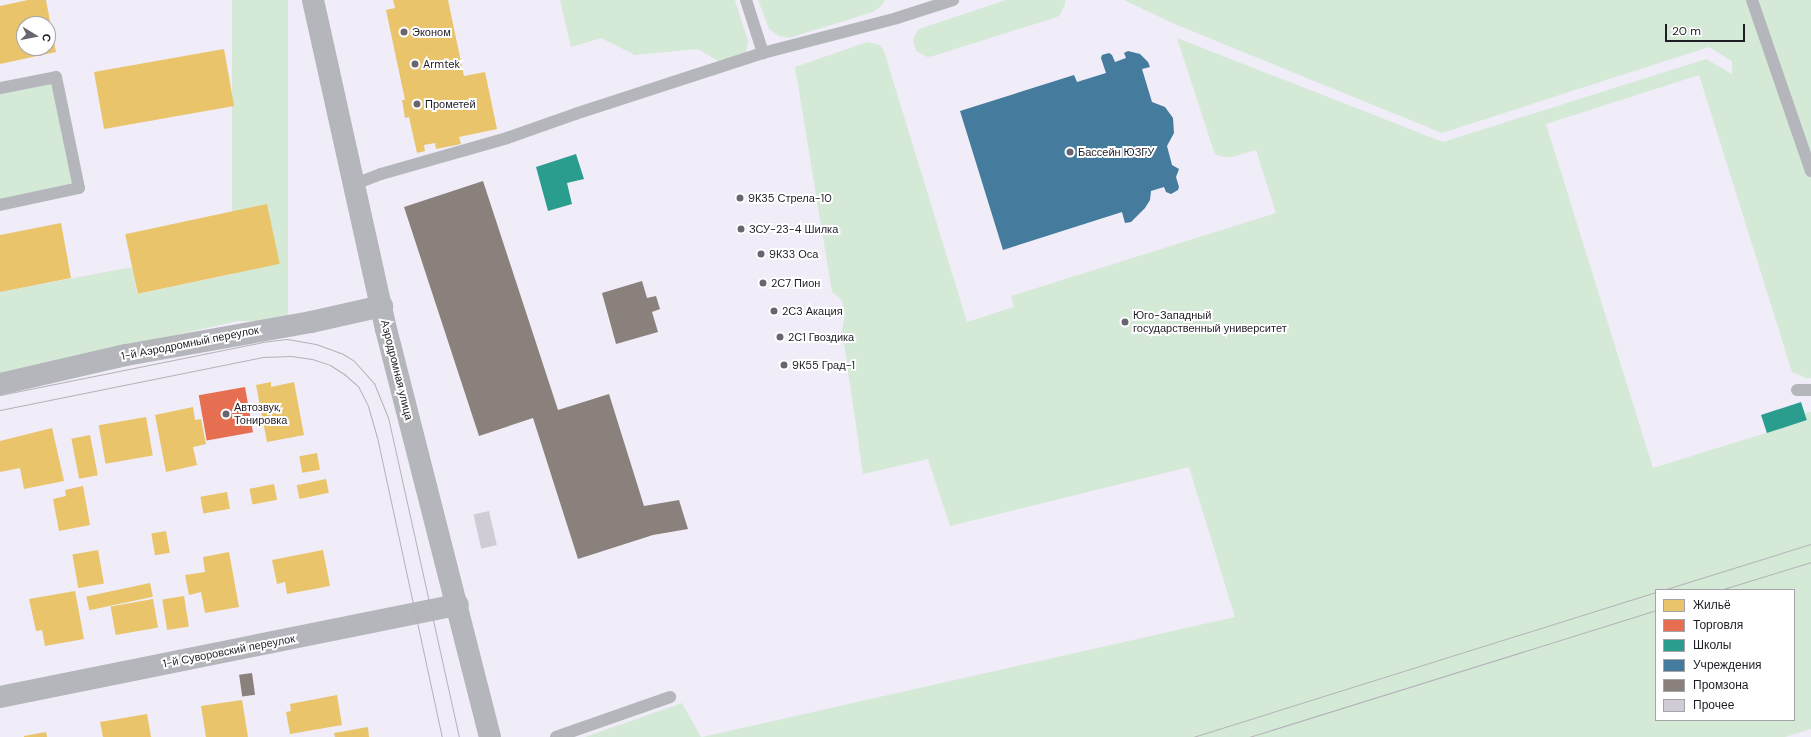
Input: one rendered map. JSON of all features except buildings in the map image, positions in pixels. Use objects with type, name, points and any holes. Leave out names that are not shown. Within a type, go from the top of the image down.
[{"type":"street","name":"Аэродромная улица","points":[[313,0],[382,306],[490,737]]},
{"type":"street","name":"1-й Аэродромный переулок","points":[[0,384],[126,355],[311,322],[382,306]]},
{"type":"street","name":"1-й Суворовский переулок","points":[[0,697],[458,605]]},
{"type":"lane","points":[[746,0],[763,53]]},
{"type":"lane","points":[[355,184],[381,174],[507,138],[575,114],[763,53],[897,18],[953,0]]},
{"type":"lane","points":[[1752,0],[1811,171]]},
{"type":"lane","points":[[0,88],[56,77],[79,188],[0,204]]},
{"type":"lane","points":[[1797,390],[1811,390]]},
{"type":"lane","points":[[556,737],[670,697]]},
{"type":"green space","points":[[232,0],[288,0],[288,321],[232,321]]},
{"type":"green space","points":[[560,0],[735,0],[748,41],[746,53],[720,62],[698,49],[635,55],[601,38],[571,47]]},
{"type":"green space","points":[[758,0],[885,0],[881,6],[873,12],[789,38],[779,36],[769,29]]},
{"type":"green space","points":[[1006,0],[1065,0],[1065,5],[1059,16],[1054,18],[933,56],[927,57],[916,51],[913,39],[919,29]]},
{"type":"green space","points":[[1124,0],[1811,0],[1811,378],[1806,378],[1792,372],[1699,75],[1546,124],[1653,468],[1807,420],[1805,413],[1811,412],[1811,729],[1785,737],[702,737],[1235,617],[1189,467],[950,526],[928,459],[863,474],[842,330],[845,314],[842,300],[832,292],[795,67],[867,42],[880,45],[884,51],[967,322],[1014,307],[1011,296],[1276,213],[1256,150],[1232,157],[1216,155],[1177,38],[1443,142],[1706,59],[1732,74],[1732,61],[1709,47],[1442,133],[1172,23]]},
{"type":"green space","points":[[56,77],[79,188],[0,205],[0,88]]},
{"type":"green space","points":[[280,264],[288,310],[0,374],[0,292],[132,267],[137,294]]},
{"type":"green space","points":[[682,703],[701,737],[585,737]]},
{"type":"tram line","points":[[0,395],[262,342],[287,339],[316,344],[343,354],[354,361],[374,383],[388,417],[459,737]]},
{"type":"tram line","points":[[0,410],[263,357],[291,356],[312,359],[330,365],[344,374],[358,386],[368,406],[377,437],[442,737]]},
{"type":"tram line","points":[[1666,589],[1811,544]]},
{"type":"tram line","points":[[1723,589],[1811,562]]},
{"type":"tram line","points":[[1193,737],[1655,592]]},
{"type":"tram line","points":[[1249,737],[1655,610]]},
{"type":"place","name":"Эконом","points":[[404,32]]},
{"type":"place","name":"Armtek","points":[[415,64]]},
{"type":"place","name":"Прометей","points":[[417,104]]},
{"type":"place","name":"Бассейн ЮЗГУ","points":[[1070,152]]},
{"type":"place","name":"9К35 Стрела-10","points":[[740,198]]},
{"type":"place","name":"ЗСУ-23-4 Шилка","points":[[741,229]]},
{"type":"place","name":"9К33 Оса","points":[[761,254]]},
{"type":"place","name":"2С7 Пион","points":[[763,283]]},
{"type":"place","name":"2С3 Акация","points":[[774,311]]},
{"type":"place","name":"Юго-Западный государственный университет","points":[[1125,322]]},
{"type":"place","name":"2С1 Гвоздика","points":[[780,337]]},
{"type":"place","name":"9К55 Град-1","points":[[784,365]]},
{"type":"place","name":"Автозвук, Тонировка","points":[[226,414]]}]
